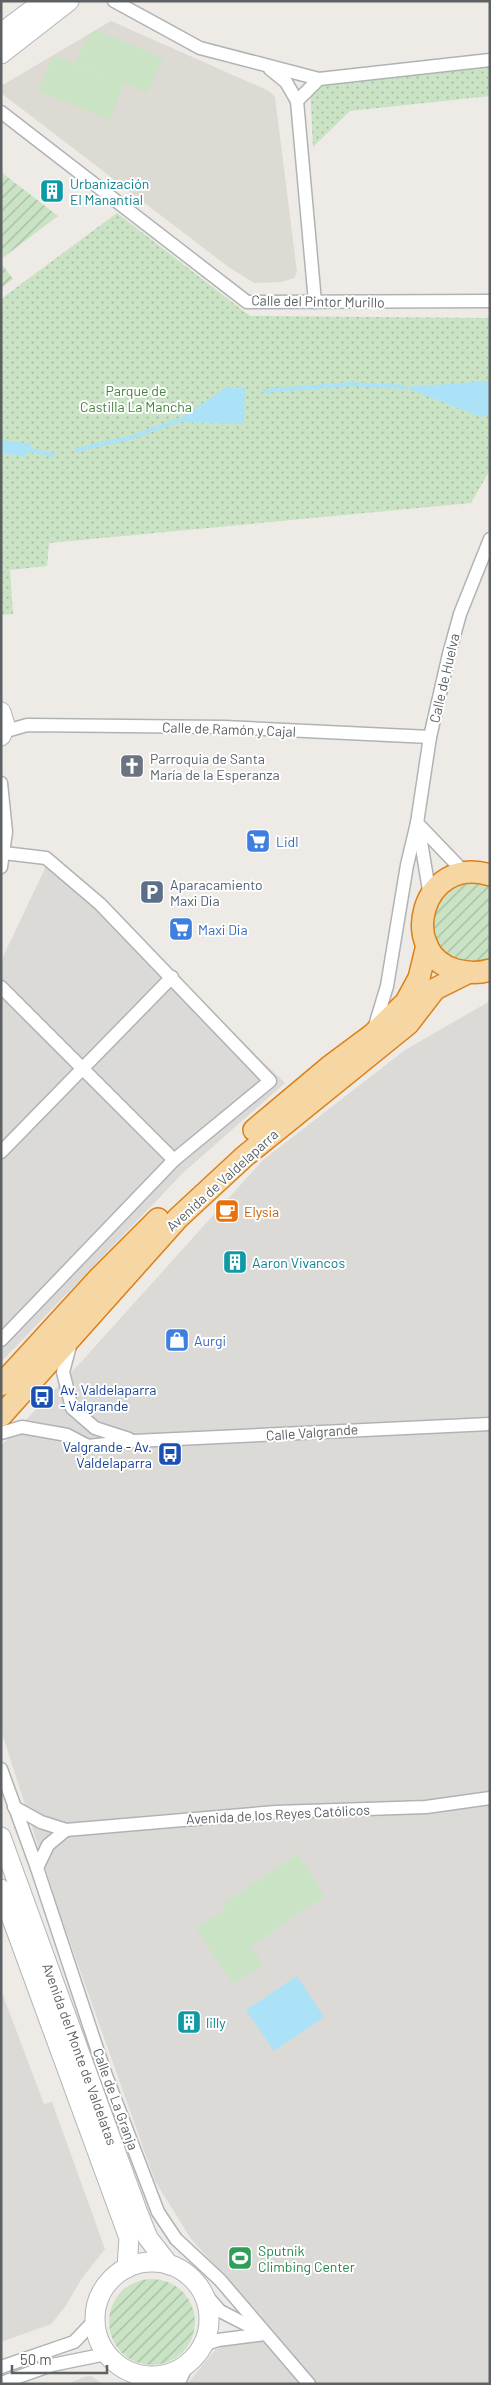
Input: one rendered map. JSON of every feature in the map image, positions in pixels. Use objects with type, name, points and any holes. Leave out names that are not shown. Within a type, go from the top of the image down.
[{"type":"highway","points":[[490,875],[480,872],[464,872],[445,881],[430,896],[423,912],[422,929],[427,946],[437,959],[451,969],[468,973],[490,970]]},
{"type":"highway","name":"Avenida de Valdelaparra","points":[[1,1385],[97,1280],[192,1185],[314,1079],[372,1035],[406,1002],[419,978],[427,946]]},
{"type":"highway","name":"Avenida de Valdelaparra","points":[[1,1416],[178,1218],[232,1167],[408,1024],[435,989],[468,973]]},
{"type":"main road","points":[[1,33],[44,1]]},
{"type":"main road","points":[[1,54],[69,1]]},
{"type":"main road","points":[[1,712],[4,725],[2,734]]},
{"type":"main road","name":"Avenida del Monte de Valdelatas","points":[[1,1837],[148,2238],[169,2264]]},
{"type":"main road","name":"Avenida del Monte de Valdelatas","points":[[1,1889],[129,2238],[127,2268]]},
{"type":"main road","points":[[148,2262],[169,2264],[187,2274],[200,2288],[208,2306],[209,2326],[203,2345],[195,2357],[184,2367],[168,2374],[138,2378],[118,2365],[106,2354],[98,2338],[95,2320],[97,2304],[104,2289],[114,2277],[127,2268],[148,2262]]},
{"type":"street","points":[[114,1],[200,48],[319,79],[490,60]]},
{"type":"street","points":[[266,66],[286,82],[298,101],[315,302]]},
{"type":"street","points":[[298,101],[319,79]]},
{"type":"street","name":"Calle del Pintor Murillo","points":[[1,112],[247,302],[490,301]]},
{"type":"street","name":"Calle de Huelva","points":[[417,823],[430,737],[460,614],[490,539]]},
{"type":"street","name":"Calle de Ramón y Cajal","points":[[1,712],[27,725]]},
{"type":"street","name":"Calle de Ramón y Cajal","points":[[2,734],[27,725],[224,727],[430,737]]},
{"type":"street","points":[[1,783],[5,813],[4,853],[1,867]]},
{"type":"street","points":[[417,823],[464,872]]},
{"type":"street","points":[[417,823],[430,896]]},
{"type":"street","points":[[372,1035],[387,986],[402,891],[417,823]]},
{"type":"street","points":[[1,1340],[174,1160],[270,1081],[100,904],[46,858],[4,853]]},
{"type":"street","points":[[1,1152],[84,1070],[172,977]]},
{"type":"street","points":[[1,986],[174,1160]]},
{"type":"street","points":[[73,1335],[63,1372],[72,1408],[95,1428],[134,1441]]},
{"type":"street","name":"Calle Valgrande","points":[[1,1433],[22,1427],[68,1435],[88,1446],[134,1441],[490,1424]]},
{"type":"street","name":"Calle de La Granja","points":[[1,1769],[37,1868],[105,2073],[158,2212],[176,2239],[220,2280],[309,2384]]},
{"type":"street","name":"Avenida de los Reyes Católicos","points":[[14,1807],[41,1822],[66,1830],[276,1812],[426,1806],[490,1798]]},
{"type":"street","points":[[37,1868],[48,1845],[66,1830]]},
{"type":"street","points":[[105,2073],[112,2140]]},
{"type":"street","points":[[200,2288],[220,2311],[265,2334]]},
{"type":"street","points":[[1,2367],[74,2342],[95,2320]]},
{"type":"street","points":[[203,2345],[218,2340],[265,2334]]},
{"type":"street","points":[[1,2383],[52,2365],[106,2354]]},
{"type":"street","points":[[176,2384],[184,2367]]},
{"type":"shaded area","points":[[111,21],[269,91],[275,97],[297,272],[294,278],[282,282],[254,283],[227,266],[1,93],[1,86]]},
{"type":"shaded area","points":[[51,856],[285,1083],[184,1172],[1,1362],[1,961]]},
{"type":"shaded area","points":[[490,1001],[490,2384],[187,2384],[215,2350],[227,2344],[261,2316],[191,2239],[155,2181],[59,1911],[1,1730],[1,1446],[81,1362],[263,1160],[405,1050]]},
{"type":"shaded area","points":[[1,1990],[44,2104],[52,2102],[105,2249],[82,2278],[65,2307],[51,2324],[1,2342]]},
{"type":"shaded area","points":[[91,2376],[103,2384],[68,2384],[84,2377]]},
{"type":"green space","points":[[95,30],[163,58],[147,93],[124,83],[110,120],[38,91],[53,55],[120,82],[76,63],[87,37]]},
{"type":"green space","points":[[490,67],[490,96],[350,111],[313,147],[310,85]]},
{"type":"green space","points":[[1,172],[58,216],[1,259]]},
{"type":"green space","name":"Parque de Castilla La Mancha","points":[[117,213],[250,316],[490,318],[490,470],[471,503],[49,543],[47,566],[10,570],[13,614],[1,615],[1,299]]},
{"type":"green space","points":[[1,263],[13,279],[1,288]]},
{"type":"green space","points":[[490,880],[490,964],[448,960],[429,935],[431,904],[451,882]]},
{"type":"green space","points":[[298,1854],[325,1896],[251,1946],[263,1965],[233,1984],[196,1928],[226,1909],[223,1904]]},
{"type":"green space","points":[[152,2279],[168,2282],[176,2286],[188,2298],[192,2306],[195,2322],[192,2338],[188,2346],[176,2358],[168,2362],[152,2365],[136,2362],[128,2358],[116,2346],[112,2338],[109,2322],[112,2306],[116,2298],[128,2286],[136,2282]]},
{"type":"water","points":[[490,381],[490,414],[481,417],[404,387]]},
{"type":"water","points":[[227,387],[245,388],[244,424],[175,422]]},
{"type":"water","points":[[1,440],[31,444],[30,450],[24,457],[1,453]]},
{"type":"water","points":[[297,1976],[324,2017],[274,2051],[246,2010]]},
{"type":"waterway","points":[[264,391],[350,384],[404,387]]},
{"type":"waterway","points":[[76,450],[133,437],[179,420]]},
{"type":"waterway","points":[[26,449],[53,455]]},
{"type":"place","name":"Urbanización El Manantial","points":[[52,191]]},
{"type":"place","name":"Parroquia de Santa María de la Esperanza","points":[[132,766]]},
{"type":"place","name":"Lidl","points":[[258,841]]},
{"type":"place","name":"Aparacamiento Maxi Dia","points":[[152,892]]},
{"type":"place","name":"Maxi Dia","points":[[181,929]]},
{"type":"place","name":"Elysia","points":[[227,1211]]},
{"type":"place","name":"Aaron Vivancos","points":[[235,1262]]},
{"type":"place","name":"Aurgi","points":[[177,1340]]},
{"type":"place","name":"Av. Valdelaparra - Valgrande","points":[[42,1397]]},
{"type":"place","name":"Valgrande - Av. Valdelaparra","points":[[170,1454]]},
{"type":"place","name":"lilly","points":[[189,2022]]},
{"type":"place","name":"Sputnik Climbing Center","points":[[240,2258]]}]
